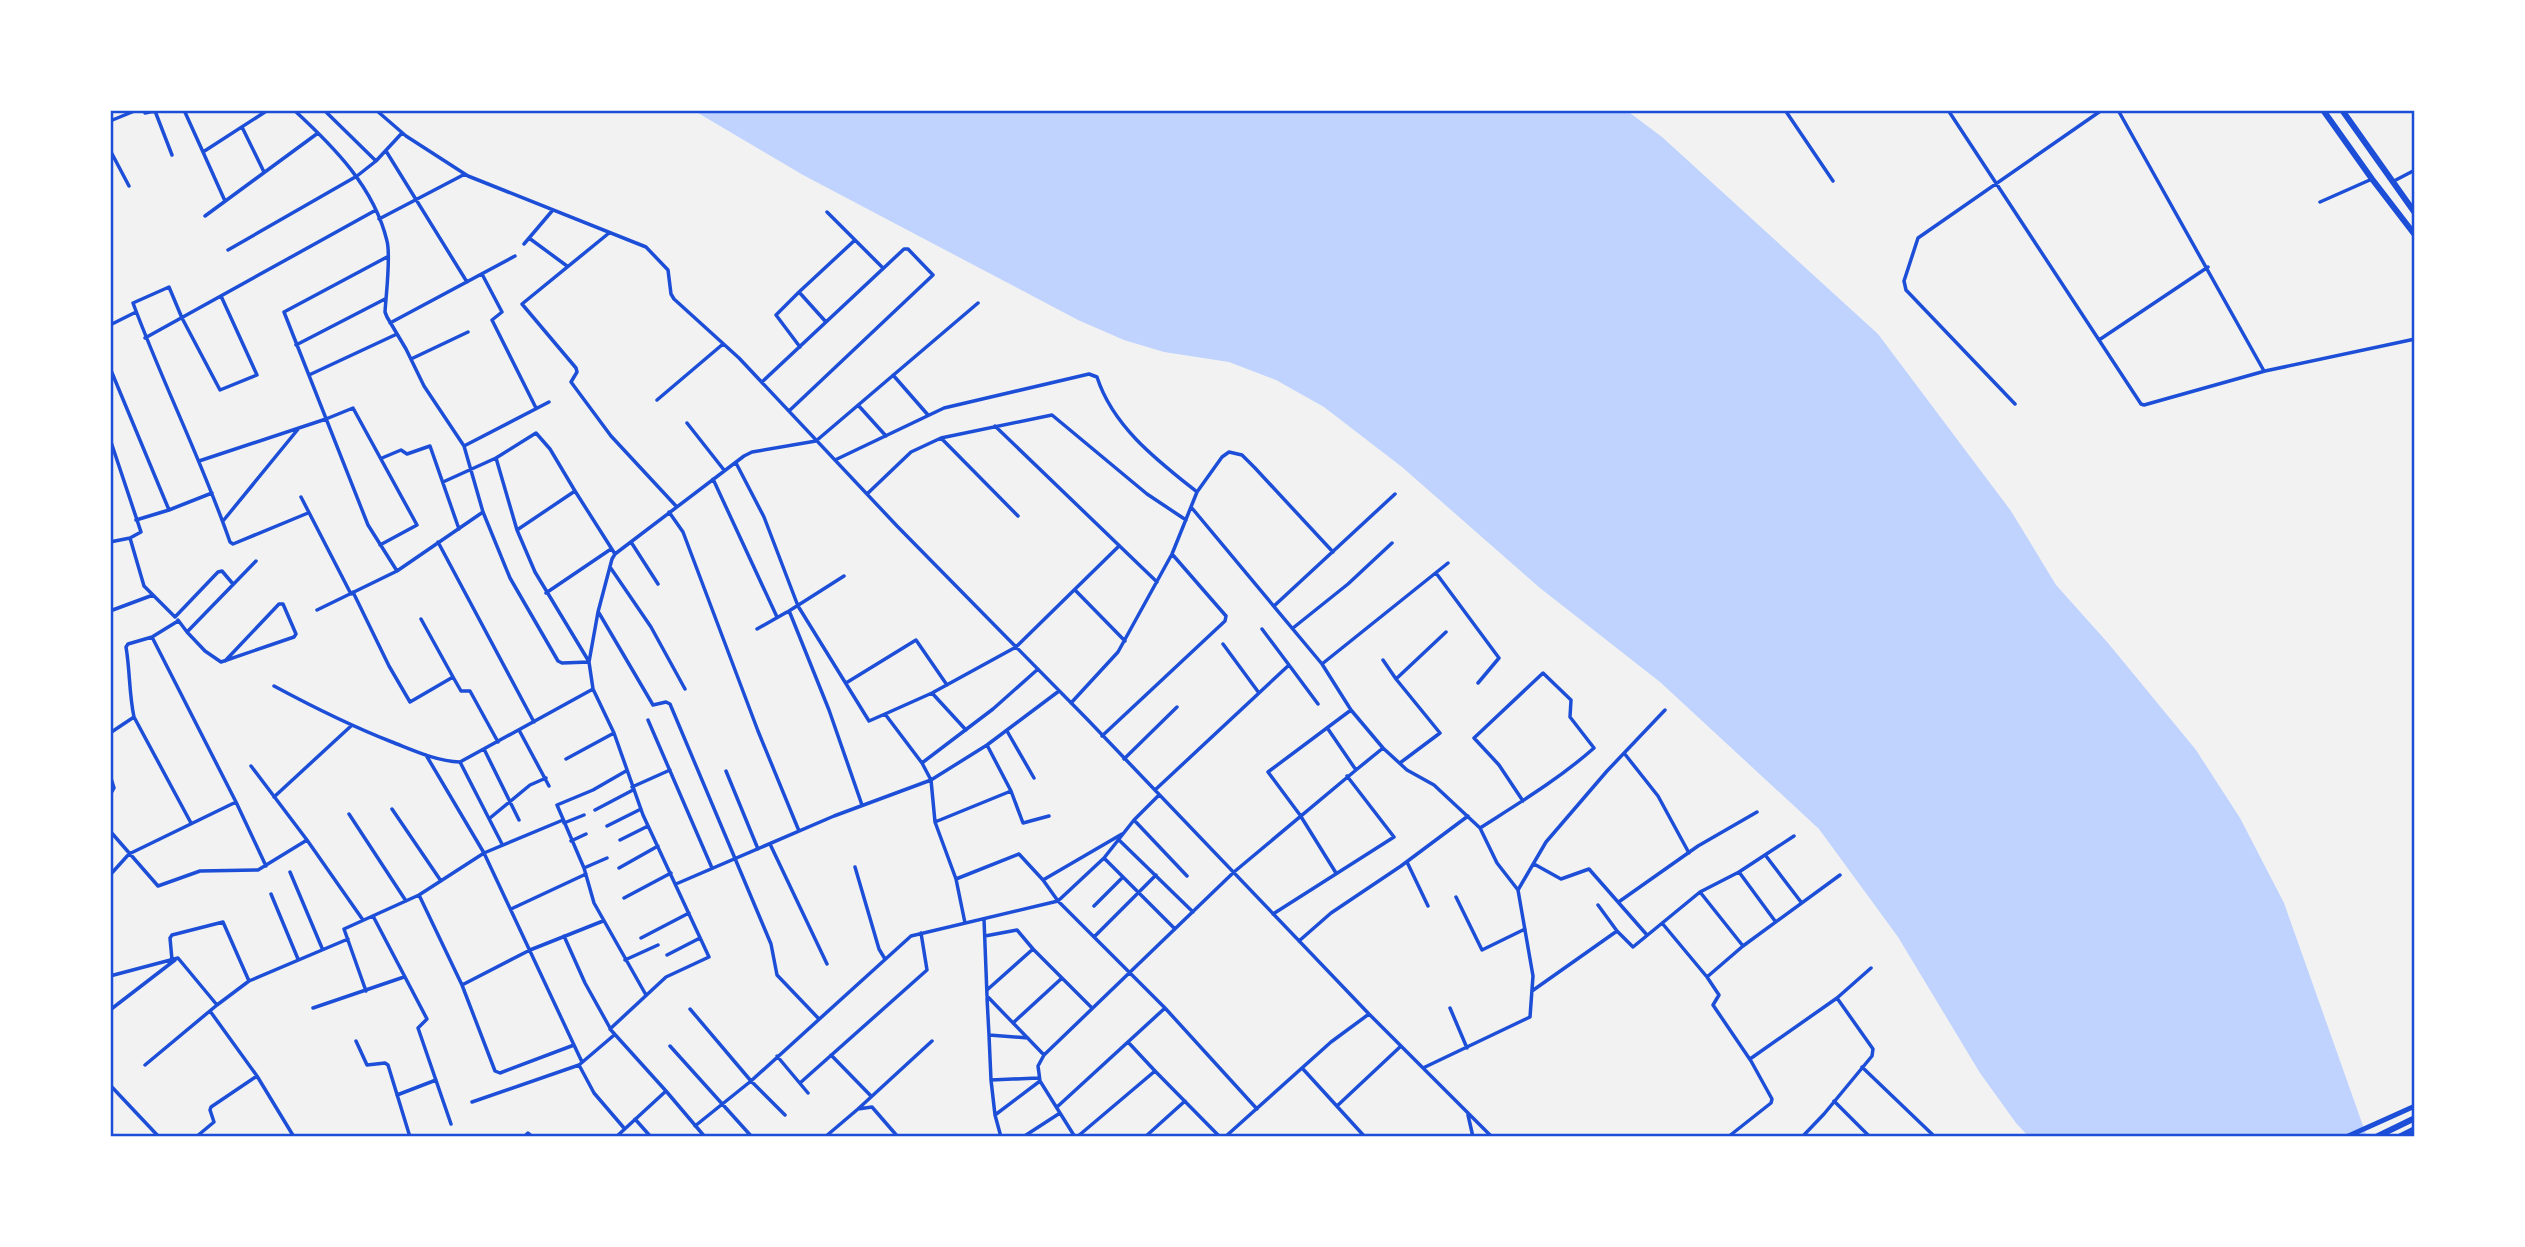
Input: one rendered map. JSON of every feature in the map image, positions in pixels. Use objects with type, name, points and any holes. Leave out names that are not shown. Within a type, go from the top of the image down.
[{"type":"highway","points":[[2323,110],[2415,235]]},
{"type":"highway","points":[[2342,110],[2415,213]]},
{"type":"highway","points":[[2376,1137],[2415,1118]]},
{"type":"highway","points":[[2399,1137],[2415,1129]]},
{"type":"main road","points":[[2346,1137],[2415,1106]]},
{"type":"street","points":[[110,121],[137,110]]},
{"type":"street","points":[[144,110],[145,113],[154,111],[156,114],[172,155]]},
{"type":"street","points":[[156,114],[162,110]]},
{"type":"street","points":[[184,110],[225,201]]},
{"type":"street","points":[[202,152],[268,110]]},
{"type":"street","points":[[294,110],[357,176],[376,210],[387,242],[385,312],[425,386],[464,446],[483,512],[510,578],[558,661],[589,662]]},
{"type":"street","points":[[324,110],[376,161]]},
{"type":"street","points":[[376,110],[402,133],[465,174],[646,247],[668,270],[674,299],[762,382],[1369,1014],[1492,1137]]},
{"type":"street","points":[[1785,110],[1833,181]]},
{"type":"street","points":[[1948,110],[2138,402],[2144,405],[2265,372],[2415,339]]},
{"type":"street","points":[[2015,404],[1903,286],[1918,238],[2102,110]]},
{"type":"street","points":[[2118,110],[2265,372]]},
{"type":"street","points":[[242,127],[264,172]]},
{"type":"street","points":[[205,216],[318,133]]},
{"type":"street","points":[[228,250],[357,176],[376,161],[402,133]]},
{"type":"street","points":[[110,150],[129,186]]},
{"type":"street","points":[[386,151],[467,282]]},
{"type":"street","points":[[110,166],[117,162]]},
{"type":"street","points":[[2391,182],[2415,170]]},
{"type":"street","points":[[379,219],[465,174]]},
{"type":"street","points":[[2320,202],[2372,179]]},
{"type":"street","points":[[145,338],[376,210]]},
{"type":"street","points":[[524,244],[552,211]]},
{"type":"street","points":[[827,212],[884,268]]},
{"type":"street","points":[[610,233],[523,302],[523,306],[576,368],[577,372],[571,382],[601,424],[677,506]]},
{"type":"street","points":[[529,238],[567,266]]},
{"type":"street","points":[[800,346],[776,316],[855,240]]},
{"type":"street","points":[[762,382],[905,248],[933,275],[789,411]]},
{"type":"street","points":[[390,323],[515,256]]},
{"type":"street","points":[[387,257],[285,310],[284,315],[368,525],[397,571]]},
{"type":"street","points":[[2098,340],[2208,267]]},
{"type":"street","points":[[482,274],[502,312],[492,320],[536,408]]},
{"type":"street","points":[[221,296],[256,375],[219,390],[181,318],[169,287],[134,302],[145,338],[199,461],[230,542],[233,544],[308,513]]},
{"type":"street","points":[[799,292],[826,322]]},
{"type":"street","points":[[296,345],[386,298]]},
{"type":"street","points":[[610,1029],[666,977],[709,957],[648,826],[614,733],[593,688],[589,662],[597,612],[615,554],[724,470],[752,452],[817,441],[978,303]]},
{"type":"street","points":[[110,325],[136,312]]},
{"type":"street","points":[[411,359],[468,332]]},
{"type":"street","points":[[309,375],[397,334]]},
{"type":"street","points":[[657,400],[723,344]]},
{"type":"street","points":[[110,368],[169,510]]},
{"type":"street","points":[[893,375],[928,415]]},
{"type":"street","points":[[835,460],[944,408],[1094,375],[1107,400],[1141,445],[1197,492]]},
{"type":"street","points":[[464,446],[549,402]]},
{"type":"street","points":[[858,405],[886,436]]},
{"type":"street","points":[[199,461],[353,408],[416,525],[380,544]]},
{"type":"street","points":[[867,494],[911,452],[941,438],[1048,415],[1055,416],[1147,495],[1186,520]]},
{"type":"street","points":[[687,422],[724,470]]},
{"type":"street","points":[[995,425],[1157,582]]},
{"type":"street","points":[[223,521],[299,428]]},
{"type":"street","points":[[443,482],[496,458],[538,434],[551,449],[615,554]]},
{"type":"street","points":[[941,438],[1018,516]]},
{"type":"street","points":[[110,439],[140,534],[110,542]]},
{"type":"street","points":[[381,459],[401,450],[407,454],[429,445],[459,528]]},
{"type":"street","points":[[1071,703],[1108,665],[1125,640],[1172,554],[1197,492],[1229,452],[1242,455],[1333,552]]},
{"type":"street","points":[[496,458],[517,530],[546,593],[589,662]]},
{"type":"street","points":[[736,462],[765,517],[798,606],[869,721],[932,693],[1016,647],[1118,547]]},
{"type":"street","points":[[713,479],[777,617]]},
{"type":"street","points":[[517,530],[575,491]]},
{"type":"street","points":[[136,520],[212,493]]},
{"type":"street","points":[[1274,606],[1395,494]]},
{"type":"street","points":[[301,496],[410,702],[453,677]]},
{"type":"street","points":[[1191,507],[1322,664],[1351,710],[1383,748],[1412,775],[1434,785],[1480,828],[1497,863],[1518,890],[1533,976],[1530,1017],[1423,1068]]},
{"type":"street","points":[[317,610],[397,571],[483,512]]},
{"type":"street","points":[[669,512],[683,532],[799,831]]},
{"type":"street","points":[[130,538],[144,586],[217,662],[225,661],[294,637],[296,634],[283,604],[279,604],[225,661]]},
{"type":"street","points":[[439,542],[534,722]]},
{"type":"street","points":[[631,542],[658,584]]},
{"type":"street","points":[[1293,628],[1348,584],[1392,543]]},
{"type":"street","points":[[546,593],[611,549]]},
{"type":"street","points":[[1102,736],[1225,621],[1226,616],[1172,554]]},
{"type":"street","points":[[187,632],[256,561]]},
{"type":"street","points":[[1322,664],[1448,564]]},
{"type":"street","points":[[610,567],[651,627],[685,689]]},
{"type":"street","points":[[191,824],[134,717],[126,647],[152,637],[177,619],[218,572],[222,571],[233,584]]},
{"type":"street","points":[[1436,573],[1499,658],[1478,683]]},
{"type":"street","points":[[757,629],[789,612],[844,576]]},
{"type":"street","points":[[1076,591],[1125,640]]},
{"type":"street","points":[[110,611],[153,595]]},
{"type":"street","points":[[597,612],[653,705],[666,702],[670,704],[771,944],[777,975],[819,1019]]},
{"type":"street","points":[[789,612],[830,710],[862,805]]},
{"type":"street","points":[[421,619],[461,691],[470,691],[498,741]]},
{"type":"street","points":[[1262,629],[1318,704]]},
{"type":"street","points":[[1396,679],[1446,632]]},
{"type":"street","points":[[152,637],[266,866]]},
{"type":"street","points":[[846,683],[916,640],[947,685]]},
{"type":"street","points":[[1223,644],[1259,692]]},
{"type":"street","points":[[1382,660],[1440,733],[1399,763]]},
{"type":"street","points":[[1154,790],[1289,665]]},
{"type":"street","points":[[922,763],[1038,669]]},
{"type":"street","points":[[1480,828],[1523,801],[1594,748],[1570,717],[1571,700],[1544,673],[1474,738],[1499,765],[1523,801]]},
{"type":"street","points":[[274,686],[351,726],[443,761],[460,762],[593,688]]},
{"type":"street","points":[[676,884],[862,805],[932,780],[987,746],[1059,691]]},
{"type":"street","points":[[932,693],[965,730]]},
{"type":"street","points":[[1124,759],[1177,707]]},
{"type":"street","points":[[1336,873],[1300,815],[1268,772],[1351,710]]},
{"type":"street","points":[[1518,890],[1546,842],[1665,710]]},
{"type":"street","points":[[885,714],[932,780],[935,822],[956,879],[965,923]]},
{"type":"street","points":[[110,733],[134,717]]},
{"type":"street","points":[[648,720],[712,868]]},
{"type":"street","points":[[274,797],[351,726]]},
{"type":"street","points":[[1328,729],[1356,770]]},
{"type":"street","points":[[519,730],[549,786]]},
{"type":"street","points":[[1007,730],[1034,778]]},
{"type":"street","points":[[566,759],[614,733]]},
{"type":"street","points":[[987,746],[1011,791],[1023,822],[1048,816]]},
{"type":"street","points":[[1155,1071],[1076,1137],[1039,1079],[1038,1066],[1044,1055],[1234,873],[1383,748]]},
{"type":"street","points":[[484,749],[519,820]]},
{"type":"street","points":[[1624,753],[1658,796],[1689,853]]},
{"type":"street","points":[[425,755],[484,853],[594,1093],[625,1129]]},
{"type":"street","points":[[460,762],[502,845]]},
{"type":"street","points":[[251,766],[363,920]]},
{"type":"street","points":[[595,810],[670,770]]},
{"type":"street","points":[[626,771],[557,806],[584,868],[594,903],[646,995]]},
{"type":"street","points":[[726,771],[758,849]]},
{"type":"street","points":[[110,775],[114,788],[110,795]]},
{"type":"street","points":[[1273,914],[1394,837],[1347,776]]},
{"type":"street","points":[[490,818],[530,785],[546,778]]},
{"type":"street","points":[[935,822],[1011,791]]},
{"type":"street","points":[[695,1126],[751,1081],[909,937],[1058,901],[1104,858],[1133,820],[1159,795]]},
{"type":"street","points":[[110,875],[129,854],[236,802]]},
{"type":"street","points":[[607,826],[641,808]]},
{"type":"street","points":[[392,809],[441,881]]},
{"type":"street","points":[[1620,901],[1689,853],[1758,812]]},
{"type":"street","points":[[349,814],[405,901]]},
{"type":"street","points":[[366,991],[344,929],[419,895],[484,853],[584,815]]},
{"type":"street","points":[[1299,941],[1331,913],[1407,862],[1468,816]]},
{"type":"street","points":[[1133,820],[1187,876]]},
{"type":"street","points":[[620,840],[648,826]]},
{"type":"street","points":[[110,831],[158,886],[197,871],[258,870],[307,840]]},
{"type":"street","points":[[571,841],[586,834]]},
{"type":"street","points":[[1043,880],[1122,834]]},
{"type":"street","points":[[1598,905],[1632,948],[1700,892],[1739,873],[1794,836]]},
{"type":"street","points":[[1118,839],[1193,912]]},
{"type":"street","points":[[770,844],[827,964]]},
{"type":"street","points":[[620,868],[658,846]]},
{"type":"street","points":[[956,879],[1018,854],[1043,880],[1058,901],[1130,972],[1257,1109]]},
{"type":"street","points":[[1766,856],[1801,902]]},
{"type":"street","points":[[584,868],[607,858]]},
{"type":"street","points":[[1104,858],[1175,929]]},
{"type":"street","points":[[1407,862],[1428,906]]},
{"type":"street","points":[[1534,863],[1561,880],[1589,869],[1620,901],[1647,935]]},
{"type":"street","points":[[855,867],[885,960]]},
{"type":"street","points":[[290,872],[322,948]]},
{"type":"street","points":[[624,898],[671,873]]},
{"type":"street","points":[[1739,873],[1775,922]]},
{"type":"street","points":[[511,909],[586,874]]},
{"type":"street","points":[[1094,937],[1156,875]]},
{"type":"street","points":[[1707,978],[1743,946],[1840,876]]},
{"type":"street","points":[[1094,906],[1123,877]]},
{"type":"street","points":[[1700,892],[1743,946]]},
{"type":"street","points":[[271,894],[299,959]]},
{"type":"street","points":[[419,895],[462,985],[498,1073],[574,1045]]},
{"type":"street","points":[[1456,898],[1482,950],[1525,929]]},
{"type":"street","points":[[641,938],[689,913]]},
{"type":"street","points":[[373,916],[427,1019],[418,1028],[451,1124]]},
{"type":"street","points":[[984,918],[991,1080],[995,1115],[1001,1137]]},
{"type":"street","points":[[462,985],[530,950],[604,920]]},
{"type":"street","points":[[172,960],[172,935],[223,922],[249,981]]},
{"type":"street","points":[[1662,923],[1719,995],[1713,1005],[1750,1059],[1772,1101],[1728,1137]]},
{"type":"street","points":[[985,936],[1017,930],[1092,1008]]},
{"type":"street","points":[[1532,991],[1617,931]]},
{"type":"street","points":[[800,1083],[927,970],[921,933]]},
{"type":"street","points":[[564,936],[585,983],[614,1035],[705,1137]]},
{"type":"street","points":[[667,955],[700,938]]},
{"type":"street","points":[[145,1065],[249,981],[348,939]]},
{"type":"street","points":[[625,960],[659,945]]},
{"type":"street","points":[[987,993],[1033,948]]},
{"type":"street","points":[[110,976],[178,958]]},
{"type":"street","points":[[178,958],[217,1005]]},
{"type":"street","points":[[110,1010],[178,958]]},
{"type":"street","points":[[1750,1059],[1836,998],[1871,968]]},
{"type":"street","points":[[313,1008],[404,977]]},
{"type":"street","points":[[1013,1023],[1062,978]]},
{"type":"street","points":[[987,993],[1044,1055]]},
{"type":"street","points":[[1802,1137],[1872,1056],[1873,1049],[1836,998]]},
{"type":"street","points":[[1057,1107],[1164,1008]]},
{"type":"street","points":[[1450,1008],[1466,1048]]},
{"type":"street","points":[[690,1009],[751,1081],[785,1115]]},
{"type":"street","points":[[211,1011],[257,1076],[294,1137]]},
{"type":"street","points":[[1226,1137],[1331,1042],[1369,1014]]},
{"type":"street","points":[[472,1102],[580,1064],[614,1035]]},
{"type":"street","points":[[989,1035],[1028,1038]]},
{"type":"street","points":[[356,1041],[367,1065],[388,1065],[410,1137]]},
{"type":"street","points":[[825,1137],[932,1041]]},
{"type":"street","points":[[1127,1042],[1220,1137]]},
{"type":"street","points":[[670,1046],[752,1137]]},
{"type":"street","points":[[1337,1106],[1401,1046]]},
{"type":"street","points":[[831,1055],[871,1096]]},
{"type":"street","points":[[777,1056],[808,1093]]},
{"type":"street","points":[[1862,1068],[1934,1136]]},
{"type":"street","points":[[1303,1069],[1365,1137]]},
{"type":"street","points":[[196,1137],[214,1122],[211,1107],[257,1076]]},
{"type":"street","points":[[991,1080],[1039,1079]]},
{"type":"street","points":[[995,1115],[1039,1079]]},
{"type":"street","points":[[397,1095],[436,1080]]},
{"type":"street","points":[[110,1085],[159,1137]]},
{"type":"street","points":[[616,1137],[666,1091]]},
{"type":"street","points":[[1145,1137],[1185,1101]]},
{"type":"street","points":[[1834,1101],[1870,1137]]},
{"type":"street","points":[[858,1109],[872,1108],[898,1137]]},
{"type":"street","points":[[1023,1137],[1060,1113]]},
{"type":"street","points":[[1468,1114],[1473,1137]]},
{"type":"street","points":[[635,1119],[651,1137]]},
{"type":"street","points":[[524,1137],[528,1133],[533,1137]]},
{"type":"water","points":[[693,110],[1626,110],[1662,137],[1878,334],[2011,511],[2056,585],[2108,643],[2196,750],[2240,818],[2284,903],[2367,1137],[2029,1137],[1980,1073],[1898,937],[1819,829],[1660,682],[1540,588],[1402,467],[1324,407],[1276,380],[1229,362],[1164,352],[1124,340],[1078,320],[803,175]]}]
